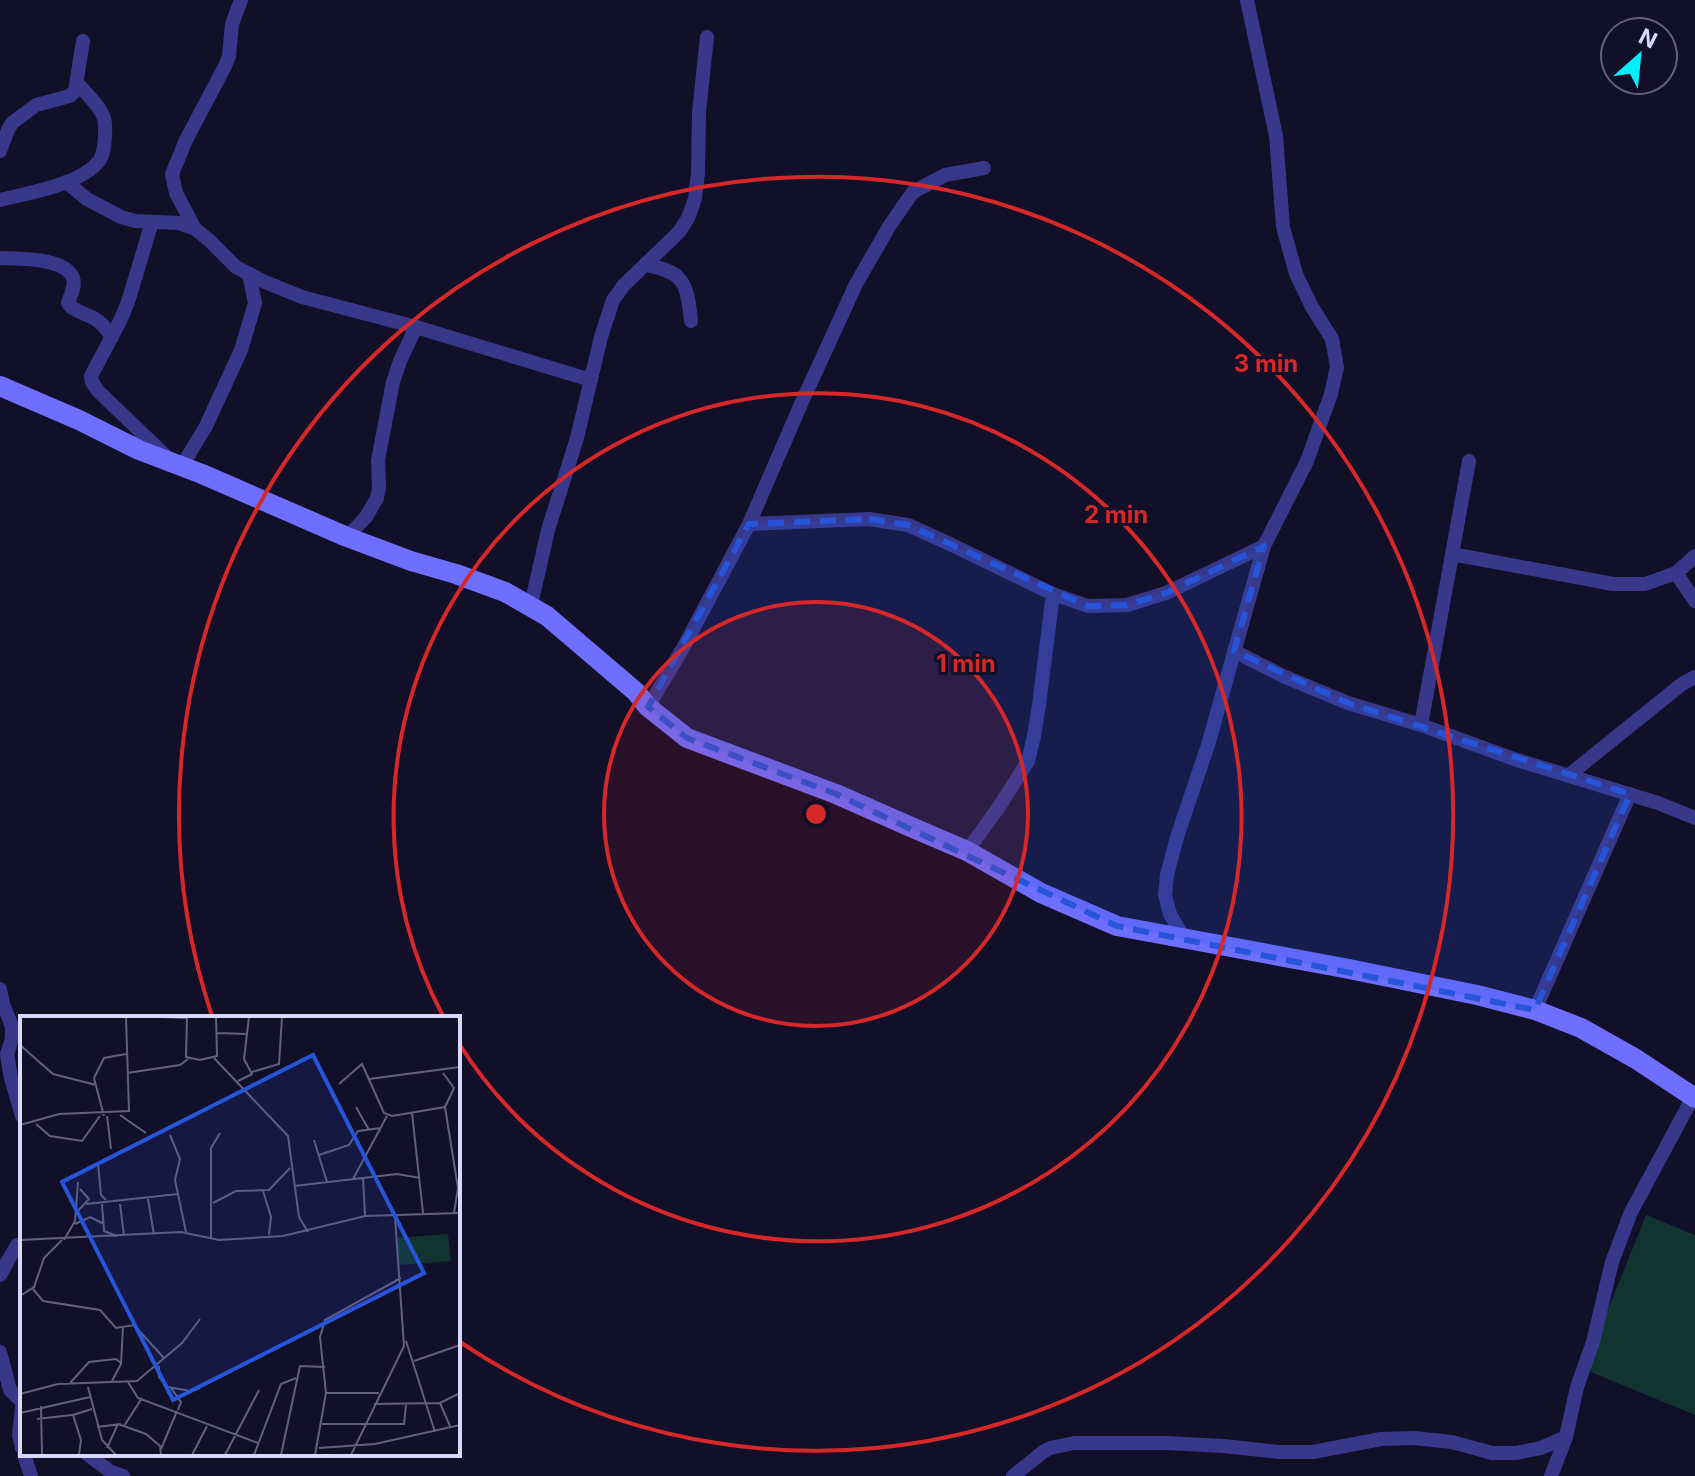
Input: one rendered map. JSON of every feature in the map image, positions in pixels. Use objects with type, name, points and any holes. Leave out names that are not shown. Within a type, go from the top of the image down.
[{"type":"street","points":[[195,229],[176,193],[172,174],[229,56],[232,24],[241,0]]},
{"type":"street","points":[[1185,940],[1170,914],[1165,895],[1177,837],[1208,745],[1264,546],[1307,461],[1331,394],[1337,367],[1332,339],[1296,274],[1283,227],[1276,136],[1247,0]]},
{"type":"street","points":[[531,605],[548,530],[613,300],[624,285],[679,232],[695,199],[699,112],[707,37]]},
{"type":"street","points":[[0,151],[12,123],[36,105],[70,96],[75,91],[83,41]]},
{"type":"street","points":[[0,200],[66,182],[102,158],[105,121],[77,83]]},
{"type":"street","points":[[648,707],[749,524],[856,284],[890,225],[913,192],[945,175],[984,168]]},
{"type":"street","points":[[66,182],[87,199],[121,217],[135,221],[179,223],[195,229],[236,267],[302,297],[416,327],[591,380]]},
{"type":"street","points":[[152,222],[128,302],[91,376],[92,382],[118,412],[177,465]]},
{"type":"street","points":[[0,258],[44,260],[66,270],[73,278],[74,286],[68,303],[103,323],[112,337]]},
{"type":"street","points":[[645,265],[665,268],[681,280],[691,321]]},
{"type":"street","points":[[177,465],[206,426],[241,350],[255,303],[249,274]]},
{"type":"street","points":[[347,537],[366,517],[377,498],[378,460],[393,382],[416,327]]},
{"type":"street","points":[[0,386],[139,450],[347,537],[505,592],[547,616],[687,738],[836,794],[967,851],[1041,893],[1117,926],[1403,980],[1535,1010],[1581,1028],[1636,1059],[1694,1098],[1631,1212],[1612,1262],[1566,1437],[1551,1476]]},
{"type":"street","points":[[1421,725],[1469,461]]},
{"type":"street","points":[[749,524],[869,519],[908,525],[1053,594],[1088,606],[1127,605],[1166,593],[1264,546]]},
{"type":"street","points":[[1452,554],[1613,584],[1645,584],[1676,573],[1695,556]]},
{"type":"street","points":[[1676,573],[1695,601]]},
{"type":"street","points":[[967,851],[1028,761],[1039,705],[1053,594]]},
{"type":"street","points":[[1234,651],[1283,676],[1348,703],[1695,818]]},
{"type":"street","points":[[1569,775],[1682,684],[1695,677]]},
{"type":"street","points":[[1535,1010],[1630,794]]},
{"type":"street","points":[[0,989],[12,1026],[7,1054],[20,1109]]},
{"type":"street","points":[[0,1253],[20,1244]]},
{"type":"street","points":[[0,1275],[20,1244]]},
{"type":"street","points":[[0,1352],[10,1390],[20,1402]]},
{"type":"street","points":[[1013,1476],[1050,1448],[1074,1443],[1167,1443],[1313,1452],[1381,1439],[1414,1438],[1452,1442],[1492,1453],[1516,1453],[1541,1448],[1566,1437]]},
{"type":"street","points":[[25,1456],[31,1476]]},
{"type":"street","points":[[90,1456],[111,1472],[123,1476]]},
{"type":"highlighted area","points":[[869,519],[908,525],[1088,606],[1127,605],[1166,593],[1264,546],[1234,651],[1348,703],[1630,794],[1535,1010],[1117,926],[836,794],[687,738],[648,707],[749,524]]},
{"type":"green space","points":[[1646,1215],[1695,1235],[1695,1415],[1584,1369]]}]
